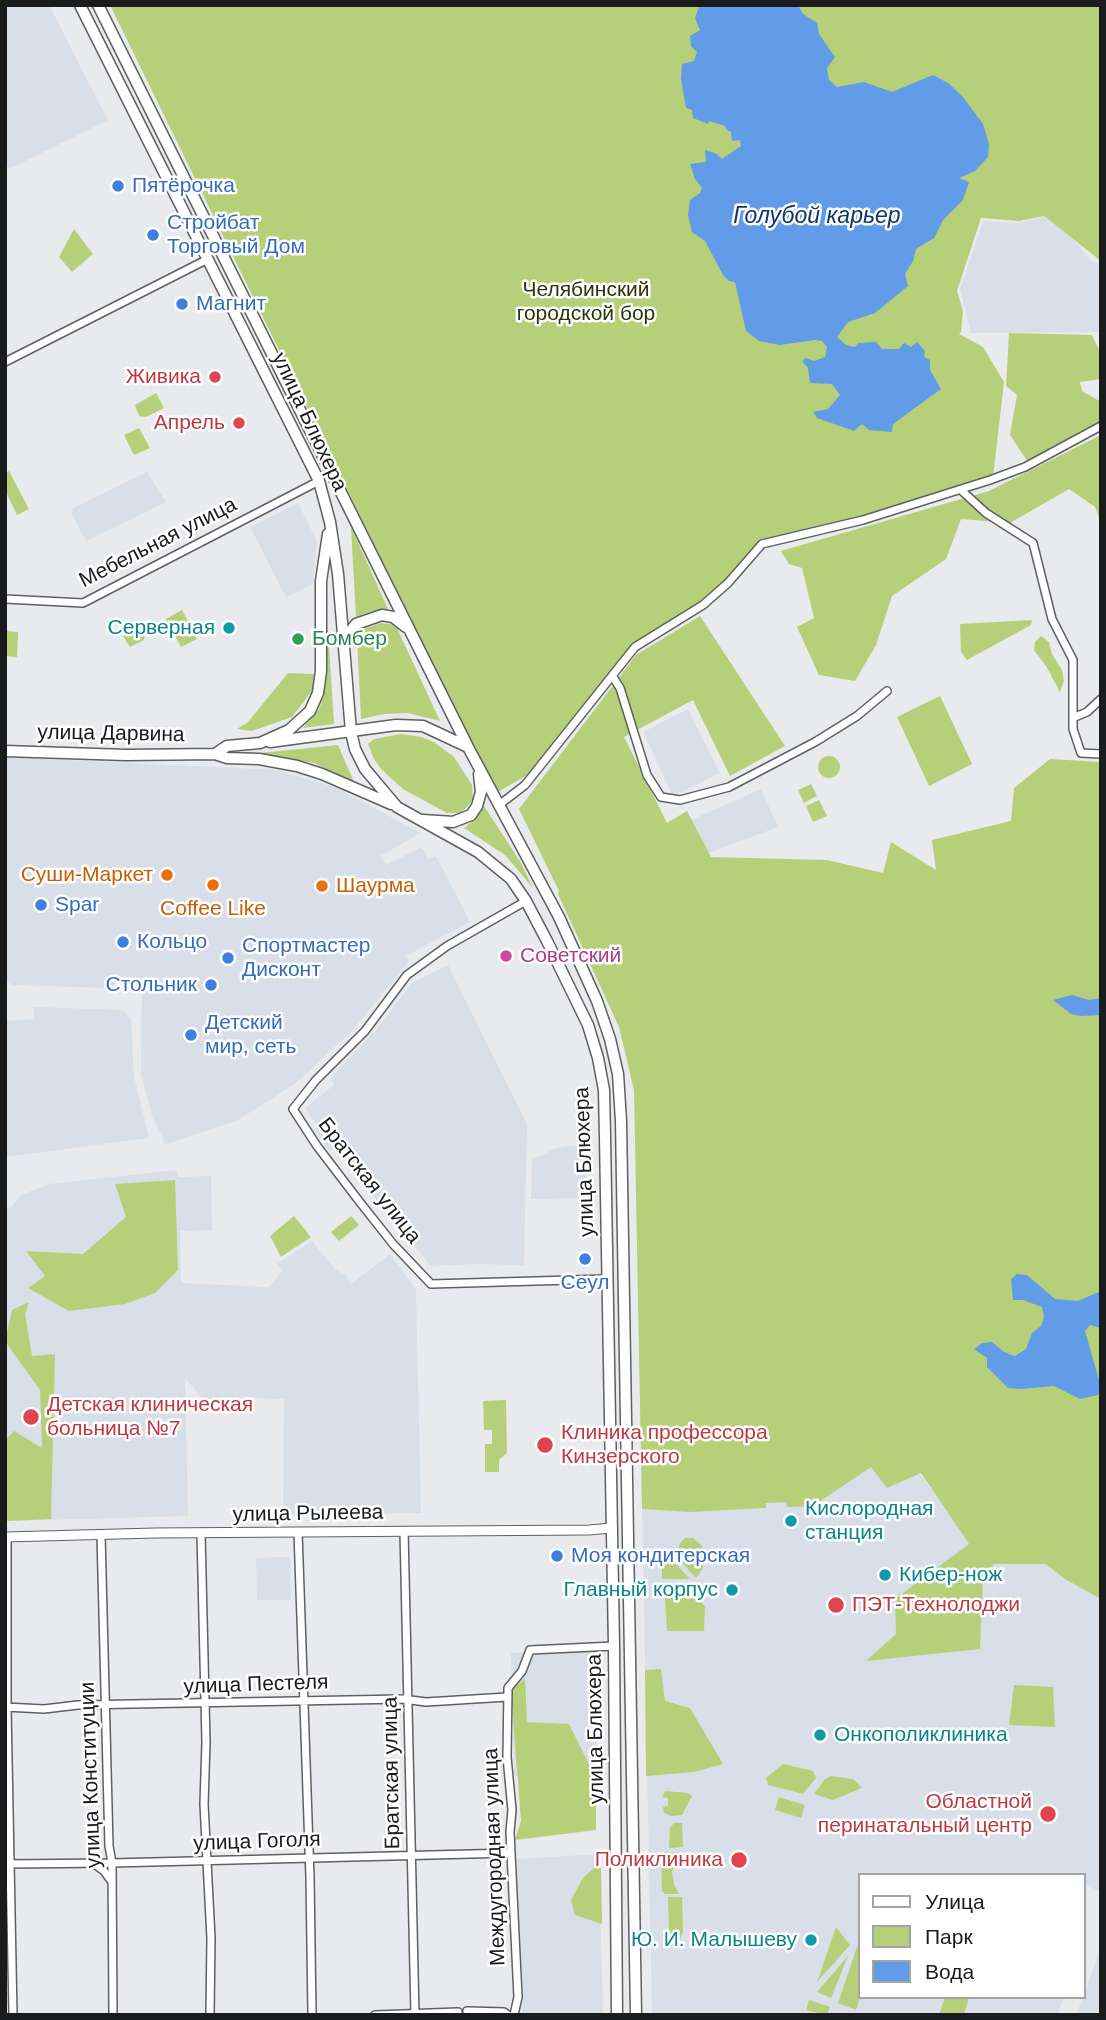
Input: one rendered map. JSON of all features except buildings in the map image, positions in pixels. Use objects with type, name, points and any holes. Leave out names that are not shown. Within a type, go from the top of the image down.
[{"type":"main road","name":"улица Блюхера","points":[[80,5],[319,481],[330,522],[338,574],[351,732],[355,749],[365,769],[397,807],[478,852],[511,879],[526,901],[587,1026],[598,1058],[604,1090],[614,1646],[617,2015]]},
{"type":"main road","name":"улица Блюхера","points":[[98,5],[468,747],[546,891],[597,1001],[610,1039],[618,1074],[621,1121],[636,2015]]},
{"type":"main road","name":"улица Дарвина","points":[[215,754],[227,746],[260,743],[289,730],[310,711],[318,693],[321,671],[321,581],[330,522]]},
{"type":"main road","points":[[344,640],[356,624],[382,615],[393,617],[409,629]]},
{"type":"main road","points":[[260,743],[396,725],[423,726],[468,747]]},
{"type":"main road","name":"улица Дарвина","points":[[5,751],[126,755],[215,754],[227,758],[259,759],[322,774],[397,807]]},
{"type":"main road","points":[[421,820],[453,822],[471,815],[481,792],[479,768]]},
{"type":"main road","points":[[612,1528],[629,1528]]},
{"type":"street","points":[[5,362],[208,259]]},
{"type":"street","points":[[499,806],[526,785],[635,647],[703,605],[728,583],[762,544],[863,520],[961,490],[1025,467],[1101,426]]},
{"type":"street","name":"Мебельная улица","points":[[5,599],[83,603],[319,481]]},
{"type":"street","points":[[961,490],[986,513],[1033,543],[1052,620],[1073,660],[1073,729],[1081,753],[1101,754]]},
{"type":"street","points":[[612,677],[620,688],[648,775],[661,797],[680,800],[729,787],[857,716],[887,691]]},
{"type":"street","points":[[1075,717],[1087,712],[1101,699]]},
{"type":"street","name":"Братская улица","points":[[526,901],[447,946],[407,975],[365,1031],[316,1080],[292,1109],[317,1146],[393,1244],[431,1284],[606,1279]]},
{"type":"street","name":"улица Рылеева","points":[[6,1537],[612,1528]]},
{"type":"street","name":"Братская улица","points":[[404,1531],[415,2014]]},
{"type":"street","points":[[298,1532],[312,2015]]},
{"type":"street","points":[[201,1533],[205,1704],[204,1804],[211,1938],[210,2015]]},
{"type":"street","name":"улица Конституции","points":[[101,1535],[109,1846],[112,1863],[113,2015]]},
{"type":"street","points":[[6,1537],[8,1864],[13,2015]]},
{"type":"street","points":[[507,1697],[508,1688],[522,1671],[530,1650],[614,1646]]},
{"type":"street","name":"улица Пестеля","points":[[6,1707],[44,1709],[78,1705],[304,1701],[426,1702],[507,1697]]},
{"type":"street","name":"Междугородная улица","points":[[507,1697],[507,1757],[512,1810],[511,1853],[518,1997],[514,2015]]},
{"type":"street","name":"улица Гоголя","points":[[8,1864],[511,1853]]},
{"type":"street","points":[[93,1864],[104,1871],[112,1882]]},
{"type":"street","points":[[375,2015],[463,2011],[504,2012],[508,2015]]},
{"type":"shaded area","points":[[5,5],[49,5],[108,120],[9,169],[5,161]]},
{"type":"shaded area","points":[[1044,217],[1072,238],[1091,261],[1101,264],[1101,332],[971,333],[960,289],[983,221],[1018,223]]},
{"type":"shaded area","points":[[147,472],[166,502],[86,541],[72,514],[73,508]]},
{"type":"shaded area","points":[[298,503],[317,541],[313,584],[286,597],[250,527]]},
{"type":"shaded area","points":[[688,709],[720,773],[673,796],[643,732]]},
{"type":"shaded area","points":[[5,757],[278,770],[337,788],[421,833],[380,856],[386,865],[422,847],[428,859],[436,856],[470,922],[406,956],[409,961],[352,1031],[296,1083],[238,1120],[164,1145],[153,1119],[141,1073],[142,978],[128,982],[119,981],[110,988],[12,985],[5,980]]},
{"type":"shaded area","points":[[761,789],[778,827],[706,854],[689,821]]},
{"type":"shaded area","points":[[448,965],[527,1124],[524,1265],[431,1266],[336,1148],[330,1151],[326,1146],[314,1130],[317,1125],[305,1108],[334,1085],[331,1079],[334,1074],[375,1031],[412,983]]},
{"type":"shaded area","points":[[34,1007],[123,1010],[131,1019],[134,1076],[149,1138],[5,1157],[5,1021],[34,1019]]},
{"type":"shaded area","points":[[568,1146],[586,1146],[587,1198],[531,1199],[532,1157]]},
{"type":"shaded area","points":[[177,1170],[179,1177],[211,1176],[212,1230],[180,1231],[181,1283],[269,1287],[282,1271],[277,1264],[312,1241],[335,1269],[347,1276],[350,1285],[390,1254],[416,1289],[421,1513],[283,1515],[284,1399],[223,1397],[204,1400],[185,1378],[188,1516],[5,1521],[5,1208],[11,1207],[21,1195],[49,1184]]},
{"type":"shaded area","points":[[738,1236],[871,1467],[920,1473],[969,1544],[1101,1550],[1101,1891],[1085,1886],[1085,1873],[858,1873],[858,1999],[1063,1999],[1058,2015],[652,2015],[638,1300]],"holes":[[[969,1544],[966,1639],[868,1660],[896,1634],[896,1599]]]},
{"type":"shaded area","points":[[290,1557],[291,1600],[257,1600],[256,1558]]},
{"type":"shaded area","points":[[595,1651],[598,1774],[514,1776],[511,1653]]},
{"type":"shaded area","points":[[599,1854],[603,2015],[522,2015],[517,1859]]},
{"type":"shaded area","points":[[1101,1947],[1101,2015],[1076,2015],[1082,1999],[1085,1999],[1085,1991]]},
{"type":"green space","name":"Челябинский городской бор","points":[[110,5],[1101,5],[1101,261],[1044,216],[1019,221],[981,218],[957,291],[963,311],[959,334],[983,347],[1004,382],[993,477],[863,517],[760,543],[726,582],[701,602],[634,645],[529,774],[496,793]]},
{"type":"green space","points":[[74,229],[93,254],[72,272],[59,257]]},
{"type":"green space","points":[[1009,333],[1092,335],[1101,354],[1101,379],[1080,382],[1082,391],[1101,402],[1101,421],[1028,462],[1010,435],[1017,395],[1006,386]]},
{"type":"green space","points":[[156,393],[164,408],[146,417],[139,416],[135,405]]},
{"type":"green space","points":[[139,428],[150,448],[134,455],[124,435]]},
{"type":"green space","points":[[1101,435],[1101,523],[1095,507],[1069,489],[1010,523],[961,519],[946,559],[892,596],[876,645],[855,681],[819,675],[797,627],[814,618],[802,568],[789,564],[781,551],[989,491]]},
{"type":"green space","points":[[9,471],[29,509],[17,515],[5,490],[5,473]]},
{"type":"green space","points":[[351,527],[388,609],[356,617]]},
{"type":"green space","points":[[182,610],[197,639],[181,647],[166,619]]},
{"type":"green space","points":[[700,616],[785,746],[730,776],[693,700],[624,737],[667,823],[687,811],[711,857],[827,860],[883,873],[891,842],[936,870],[932,840],[1011,821],[1014,788],[1050,759],[1101,762],[1101,1599],[1065,1579],[1046,1564],[994,1564],[983,1575],[980,1649],[866,1661],[896,1634],[895,1599],[969,1544],[921,1473],[887,1488],[871,1467],[813,1506],[787,1507],[786,1502],[766,1503],[766,1508],[690,1512],[642,1509],[634,1090],[619,1027],[558,894],[559,891],[519,809],[636,655]]},
{"type":"green space","points":[[1032,620],[1031,625],[967,660],[961,652],[960,624]]},
{"type":"green space","points":[[381,623],[397,628],[440,721],[408,713],[361,719],[357,636],[364,629]]},
{"type":"green space","points":[[146,624],[144,640],[130,647],[123,636]]},
{"type":"green space","points":[[328,630],[334,724],[303,728],[319,709],[324,696],[327,661],[325,631]]},
{"type":"green space","points":[[6,631],[18,632],[17,657],[5,656]]},
{"type":"green space","points":[[1041,636],[1049,642],[1052,654],[1062,670],[1064,681],[1060,692],[1034,650],[1035,642]]},
{"type":"green space","points":[[288,673],[314,674],[314,688],[292,717],[252,731],[237,729],[248,722]]},
{"type":"green space","points":[[940,696],[972,764],[929,786],[897,717]]},
{"type":"green space","points":[[401,734],[434,742],[454,757],[472,785],[473,799],[460,813],[447,813],[403,789],[382,770],[368,744],[374,739]]},
{"type":"green space","points":[[338,745],[354,782],[314,763],[260,753]]},
{"type":"green space","points":[[829,756],[839,763],[840,767],[833,777],[829,778],[819,771],[818,767],[825,757]]},
{"type":"green space","points":[[811,784],[817,796],[804,803],[798,790]]},
{"type":"green space","points":[[819,800],[827,816],[813,822],[806,806]]},
{"type":"green space","points":[[484,806],[521,863],[533,888],[505,855],[464,828]]},
{"type":"green space","points":[[175,1180],[178,1270],[155,1293],[125,1304],[69,1311],[28,1288],[45,1276],[26,1251],[83,1254],[126,1217],[115,1184]]},
{"type":"green space","points":[[294,1216],[311,1237],[281,1257],[270,1236]]},
{"type":"green space","points":[[351,1216],[359,1225],[339,1241],[331,1232]]},
{"type":"green space","points":[[29,1302],[25,1314],[32,1356],[55,1354],[51,1519],[8,1521],[5,1517],[5,1441],[14,1431],[42,1448],[40,1390],[5,1341],[12,1310]]},
{"type":"green space","points":[[506,1400],[507,1453],[499,1460],[499,1472],[485,1472],[485,1444],[492,1444],[492,1430],[484,1430],[483,1401]]},
{"type":"green space","points":[[685,1538],[693,1538],[702,1546],[703,1568],[696,1578],[676,1556],[680,1543]]},
{"type":"green space","points":[[668,1555],[690,1579],[662,1579],[662,1563]]},
{"type":"green space","points":[[697,1597],[705,1607],[704,1631],[667,1631],[665,1598]]},
{"type":"green space","points":[[661,1669],[665,1701],[690,1708],[723,1764],[694,1772],[646,1776],[645,1670]]},
{"type":"green space","points":[[525,1678],[527,1722],[569,1724],[596,1778],[596,1830],[515,1840],[521,1821],[511,1691]]},
{"type":"green space","points":[[1014,1685],[1053,1687],[1055,1727],[1009,1725]]},
{"type":"green space","points":[[783,1764],[813,1771],[816,1778],[803,1794],[768,1785],[766,1778]]},
{"type":"green space","points":[[831,1776],[853,1779],[862,1788],[833,1800],[814,1794],[825,1779]]},
{"type":"green space","points":[[665,1791],[688,1793],[692,1796],[682,1815],[671,1816],[664,1813],[663,1807],[668,1806],[668,1798],[662,1797]]},
{"type":"green space","points":[[779,1797],[805,1805],[801,1818],[775,1810]]},
{"type":"green space","points":[[674,1823],[682,1823],[683,1847],[669,1848],[670,1828]]},
{"type":"green space","points":[[664,1852],[679,1852],[672,1873],[679,1894],[665,1894],[662,1891],[661,1857]]},
{"type":"green space","points":[[597,1865],[601,1866],[602,1924],[575,1915],[571,1900],[583,1878]]},
{"type":"green space","points":[[668,1897],[682,1897],[683,1932],[680,1939],[673,1939],[669,1935]]},
{"type":"green space","points":[[836,1927],[850,1945],[817,1982]]},
{"type":"green space","points":[[858,1947],[859,1999],[856,2010],[838,2003]]},
{"type":"green space","points":[[848,1956],[831,1998],[817,1992]]},
{"type":"green space","points":[[944,1999],[968,1999],[964,2015],[939,2015]]},
{"type":"green space","points":[[809,2000],[830,2007],[827,2015],[806,2010]]},
{"type":"water","name":"Голубой карьер","points":[[798,5],[803,14],[817,23],[819,34],[835,57],[827,68],[829,80],[837,87],[864,82],[892,92],[933,75],[948,83],[963,97],[983,124],[989,144],[988,157],[975,171],[959,178],[969,182],[963,200],[943,220],[934,238],[916,249],[905,274],[908,286],[875,313],[848,322],[837,337],[846,345],[855,347],[858,343],[876,342],[882,349],[899,349],[904,343],[911,347],[917,342],[925,351],[924,357],[930,360],[930,370],[941,389],[893,424],[892,432],[869,430],[862,424],[854,431],[817,418],[813,412],[828,409],[840,395],[832,384],[810,383],[808,368],[802,361],[806,358],[814,361],[825,357],[827,347],[822,341],[815,340],[780,345],[759,341],[746,331],[735,282],[729,281],[723,275],[705,241],[692,232],[688,215],[690,200],[700,193],[702,188],[695,179],[690,164],[706,162],[705,150],[722,159],[741,146],[740,140],[732,141],[731,132],[725,126],[709,121],[708,124],[693,118],[692,110],[686,108],[681,79],[682,64],[694,61],[697,52],[691,46],[690,36],[700,30],[695,18],[699,7]]},
{"type":"water","points":[[1072,995],[1089,1000],[1101,998],[1101,1015],[1071,1014],[1053,1000]]},
{"type":"water","points":[[1017,1274],[1027,1275],[1055,1299],[1078,1301],[1101,1291],[1101,1328],[1090,1325],[1085,1331],[1101,1387],[1098,1395],[1080,1399],[1054,1386],[1008,1388],[987,1367],[987,1358],[974,1349],[982,1343],[992,1342],[1004,1352],[1015,1356],[1026,1349],[1032,1333],[1041,1326],[1044,1317],[1042,1307],[1023,1300],[1013,1300],[1011,1279]]},
{"type":"place","name":"Пятёрочка","points":[[118,186]]},
{"type":"place","name":"Стройбат Торговый Дом","points":[[153,235]]},
{"type":"place","name":"Магнит","points":[[182,304]]},
{"type":"place","name":"Живика","points":[[215,377]]},
{"type":"place","name":"Апрель","points":[[239,423]]},
{"type":"place","name":"Серверная","points":[[229,628]]},
{"type":"place","name":"Бомбер","points":[[298,639]]},
{"type":"place","name":"Суши-Маркет","points":[[167,875]]},
{"type":"place","name":"Coffee Like","points":[[213,885]]},
{"type":"place","name":"Шаурма","points":[[322,886]]},
{"type":"place","name":"Spar","points":[[41,905]]},
{"type":"place","name":"Кольцо","points":[[123,942]]},
{"type":"place","name":"Советский","points":[[506,956]]},
{"type":"place","name":"Спортмастер Дисконт","points":[[228,958]]},
{"type":"place","name":"Стольник","points":[[211,985]]},
{"type":"place","name":"Детский мир, сеть","points":[[191,1035]]},
{"type":"place","name":"Сеул","points":[[585,1259]]},
{"type":"place","name":"Детская клиническая больница №7","points":[[31,1417]]},
{"type":"place","name":"Клиника профессора Кинзерского","points":[[545,1445]]},
{"type":"place","name":"Кислородная станция","points":[[791,1521]]},
{"type":"place","name":"Моя кондитерская","points":[[557,1556]]},
{"type":"place","name":"Кибер-нож","points":[[885,1575]]},
{"type":"place","name":"Главный корпус","points":[[732,1590]]},
{"type":"place","name":"ПЭТ-Технолоджи","points":[[836,1605]]},
{"type":"place","name":"Онкополиклиника","points":[[820,1735]]},
{"type":"place","name":"Областной перинатальный центр","points":[[1048,1814]]},
{"type":"place","name":"Поликлиника","points":[[739,1860]]},
{"type":"place","name":"Ю. И. Малышеву","points":[[811,1940]]}]
